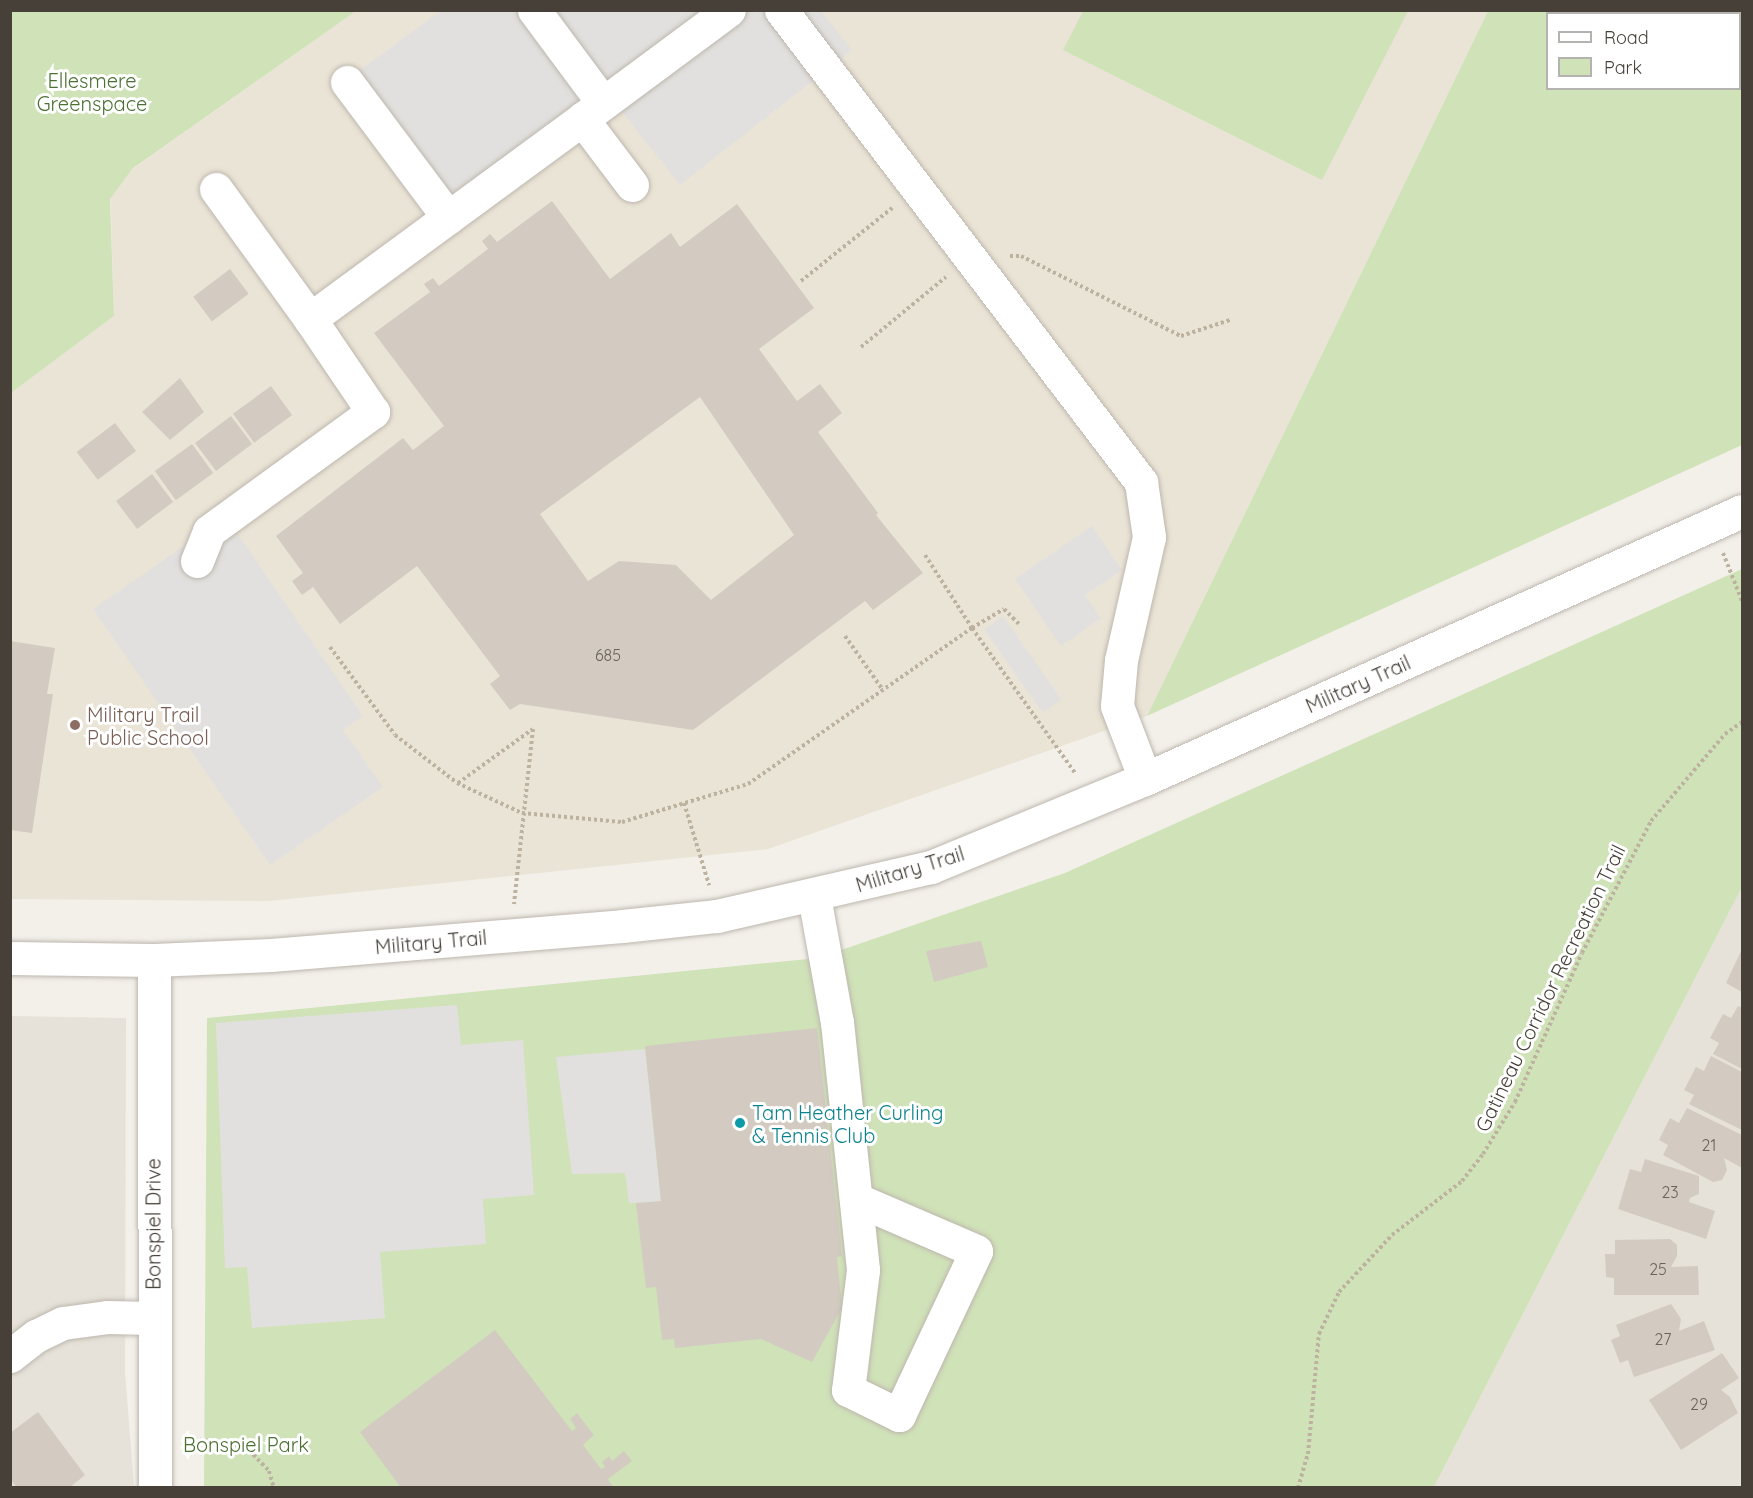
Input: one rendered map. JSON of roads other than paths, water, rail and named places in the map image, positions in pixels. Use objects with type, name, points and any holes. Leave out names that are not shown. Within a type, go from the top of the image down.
[{"type":"street","points":[[534,10],[593,111],[632,185]]},
{"type":"street","points":[[309,319],[729,10]]},
{"type":"street","points":[[781,10],[1141,482],[1149,537],[1121,660],[1117,706],[1145,779]]},
{"type":"street","points":[[347,82],[448,217]]},
{"type":"street","points":[[197,561],[209,531],[373,412],[216,189]]},
{"type":"street","name":"Military Trail","points":[[10,958],[154,960],[271,956],[717,916],[814,896],[931,867],[1145,779],[1729,517]]},
{"type":"street","points":[[814,896],[837,1022],[858,1200],[863,1270],[848,1390],[899,1415],[976,1251],[858,1200]]},
{"type":"street","name":"Bonspiel Drive","points":[[154,960],[155,1488]]},
{"type":"street","points":[[10,1356],[36,1336],[63,1323],[107,1317],[153,1318]]},
{"type":"place","name":"Military Trail Public School","points":[[75,725]]},
{"type":"place","name":"Tam Heather Curling & Tennis Club","points":[[740,1123]]},
{"type":"park label","name":"Ellesmere Greenspace","points":[[92,92]]},
{"type":"park label","name":"Bonspiel Park","points":[[246,1444]]}]
